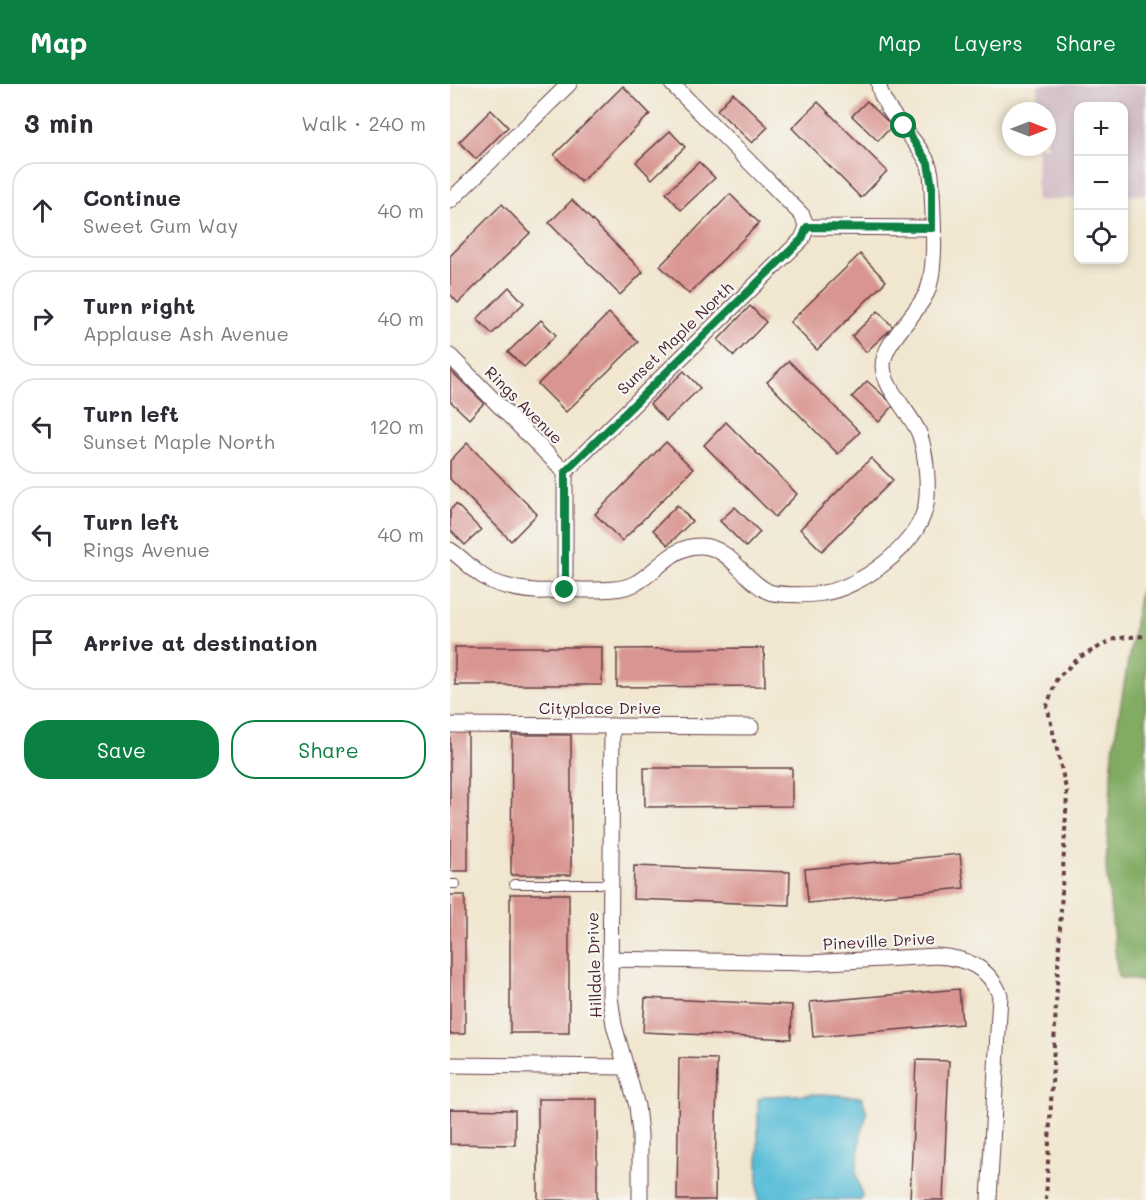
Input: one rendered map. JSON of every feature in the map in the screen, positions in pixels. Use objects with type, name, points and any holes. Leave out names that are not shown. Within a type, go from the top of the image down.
[{"type":"street","points":[[450,201],[569,84]]},
{"type":"street","points":[[672,84],[802,215],[807,227],[932,228]]},
{"type":"street","points":[[450,550],[488,580],[510,588],[536,592],[609,589],[635,585],[669,556],[691,546],[715,549],[735,563],[752,582],[770,593],[831,591],[859,581],[891,559],[908,538],[925,508],[925,457],[920,435],[885,376],[883,366],[885,355],[917,310],[928,290],[933,267],[932,187],[928,163],[904,126],[883,102],[879,84]]},
{"type":"street","name":"Sunset Maple North","points":[[565,472],[802,239],[807,227]]},
{"type":"street","name":"Rings Avenue","points":[[450,356],[565,472]]},
{"type":"street","points":[[565,472],[565,590]]},
{"type":"street","name":"Cityplace Drive","points":[[450,725],[751,727]]},
{"type":"street","name":"Hilldale Drive","points":[[612,726],[610,997],[614,1025],[637,1106],[640,1134],[640,1200]]},
{"type":"street","name":"Pineville Drive","points":[[610,959],[808,963],[937,956],[951,957],[978,966],[989,975],[1000,995],[989,1200]]},
{"type":"street","points":[[450,1065],[625,1066]]},
{"type":"lane","points":[[514,884],[611,884]]},
{"type":"path","points":[[1046,1200],[1067,793],[1047,706],[1057,678],[1080,657],[1116,638],[1146,636]]},
{"type":"shaded area","points":[[1037,84],[1146,84],[1146,194],[1128,196],[1128,102],[1074,102],[1074,198],[1036,201],[1037,156],[1056,156],[1056,102],[1037,102]]},
{"type":"green space","points":[[1146,588],[1146,982],[1118,977],[1106,866],[1113,749],[1140,591]]},
{"type":"water","points":[[821,1094],[862,1097],[867,1113],[861,1134],[856,1173],[861,1200],[758,1200],[758,1100],[765,1096]]},
{"type":"building","points":[[623,86],[650,114],[581,182],[554,155]]},
{"type":"building","points":[[733,93],[768,127],[752,143],[717,110]]},
{"type":"building","points":[[867,101],[892,126],[878,141],[852,116]]},
{"type":"building","points":[[818,102],[887,171],[861,198],[792,128]]},
{"type":"building","points":[[491,110],[508,127],[476,159],[459,142]]},
{"type":"building","points":[[670,131],[685,147],[652,179],[636,162]]},
{"type":"building","points":[[699,162],[715,178],[681,210],[666,193]]},
{"type":"building","points":[[730,194],[759,223],[689,294],[660,266]]},
{"type":"building","points":[[572,200],[643,272],[620,295],[549,223]]},
{"type":"building","points":[[502,204],[530,233],[458,303],[450,294],[450,256]]},
{"type":"building","points":[[860,254],[886,281],[817,350],[790,322]]},
{"type":"building","points":[[509,287],[524,303],[492,334],[477,319]]},
{"type":"building","points":[[750,306],[766,322],[734,356],[718,340]]},
{"type":"building","points":[[878,311],[893,327],[866,352],[852,336]]},
{"type":"building","points":[[609,313],[638,342],[566,412],[538,384]]},
{"type":"building","points":[[541,320],[556,335],[524,367],[508,352]]},
{"type":"building","points":[[789,361],[860,432],[838,454],[767,382]]},
{"type":"building","points":[[450,370],[484,403],[469,419],[450,401]]},
{"type":"building","points":[[684,371],[700,388],[666,421],[650,404]]},
{"type":"building","points":[[867,381],[894,405],[879,422],[852,397]]},
{"type":"building","points":[[726,422],[797,494],[775,517],[704,445]]},
{"type":"building","points":[[666,442],[693,469],[622,541],[595,514]]},
{"type":"building","points":[[467,443],[537,514],[511,541],[450,479],[450,461]]},
{"type":"building","points":[[871,458],[893,480],[822,551],[800,529]]},
{"type":"building","points":[[456,504],[481,530],[465,545],[450,530],[450,510]]},
{"type":"building","points":[[677,505],[692,521],[668,545],[653,530]]},
{"type":"building","points":[[735,507],[760,532],[746,547],[720,521]]},
{"type":"building","points":[[455,647],[602,647],[602,685],[455,685]]},
{"type":"building","points":[[764,648],[765,686],[617,687],[617,649]]},
{"type":"building","points":[[450,732],[468,732],[468,871],[450,871]]},
{"type":"building","points":[[512,735],[571,735],[571,875],[511,875]]},
{"type":"building","points":[[644,768],[792,768],[792,806],[645,807]]},
{"type":"building","points":[[960,854],[964,888],[808,903],[805,869]]},
{"type":"building","points":[[634,866],[790,872],[789,905],[633,899]]},
{"type":"building","points":[[510,894],[569,894],[569,1033],[510,1033]]},
{"type":"building","points":[[450,895],[465,895],[465,1034],[450,1034]]},
{"type":"building","points":[[959,989],[962,1024],[813,1037],[810,1002]]},
{"type":"building","points":[[645,998],[792,1005],[791,1039],[643,1032]]},
{"type":"building","points":[[679,1058],[717,1059],[715,1200],[677,1200]]},
{"type":"building","points":[[916,1060],[949,1061],[943,1200],[910,1200]]},
{"type":"building","points":[[538,1099],[597,1099],[597,1200],[538,1200]]},
{"type":"building","points":[[450,1109],[515,1110],[515,1145],[450,1144]]},
{"type":"route","points":[[565,590],[565,472],[802,239],[807,227],[932,228],[932,187],[928,163],[904,126]]}]
